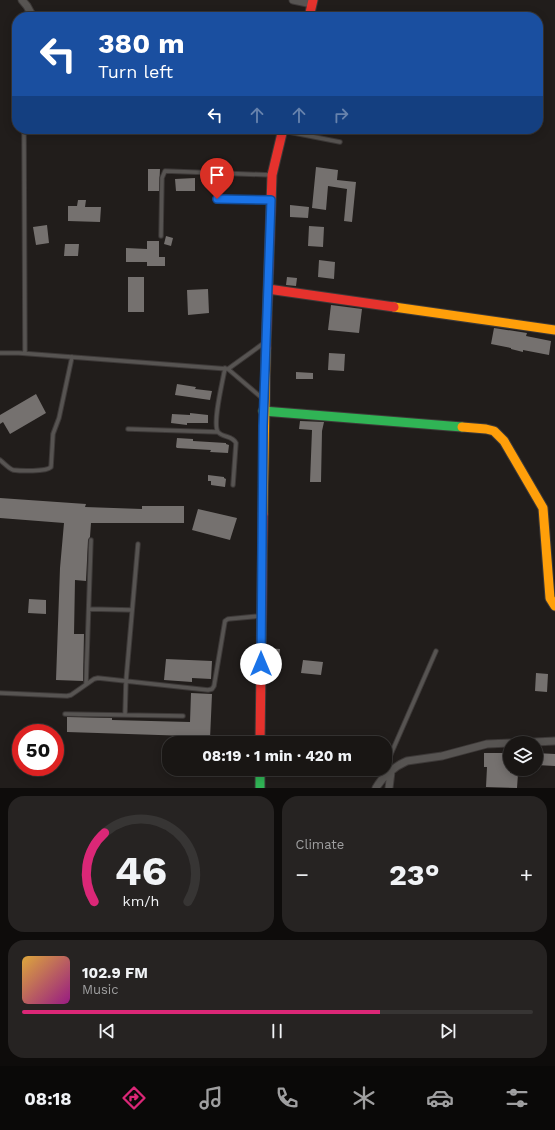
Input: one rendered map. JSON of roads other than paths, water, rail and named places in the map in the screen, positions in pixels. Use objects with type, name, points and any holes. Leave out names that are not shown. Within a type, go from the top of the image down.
[{"type":"street","points":[[22,0],[30,12]]},
{"type":"street","points":[[293,0],[313,2],[310,12]]},
{"type":"street","points":[[260,736],[263,411],[272,175],[281,134]]},
{"type":"street","points":[[268,289],[555,330]]},
{"type":"street","points":[[263,411],[478,428],[494,431],[504,441],[543,508],[550,598],[555,606]]},
{"type":"street","points":[[543,742],[555,742]]},
{"type":"street","points":[[392,771],[407,761],[442,756],[487,744],[503,743]]},
{"type":"street","points":[[260,776],[260,788]]},
{"type":"street","points":[[376,788],[380,780],[385,776]]},
{"type":"street","points":[[388,776],[389,788]]},
{"type":"lane","points":[[24,134],[25,353]]},
{"type":"lane","points":[[301,134],[340,142]]},
{"type":"lane","points":[[161,236],[162,178],[165,171],[272,175]]},
{"type":"lane","points":[[217,199],[271,200]]},
{"type":"lane","points":[[218,432],[215,422],[226,368],[266,342]]},
{"type":"lane","points":[[0,353],[25,353],[226,368],[264,399]]},
{"type":"lane","points":[[0,460],[15,470],[46,470],[51,468],[53,434],[59,418],[72,357]]},
{"type":"lane","points":[[128,429],[218,432],[232,438],[236,443],[233,485]]},
{"type":"lane","points":[[86,684],[91,540]]},
{"type":"lane","points":[[125,715],[126,681],[138,544]]},
{"type":"lane","points":[[89,609],[132,610]]},
{"type":"lane","points":[[0,692],[62,696],[71,694],[98,678],[208,690],[212,689],[214,686],[225,621],[228,618],[261,616]]},
{"type":"lane","points":[[392,752],[436,651]]},
{"type":"lane","points":[[65,714],[183,716]]}]
